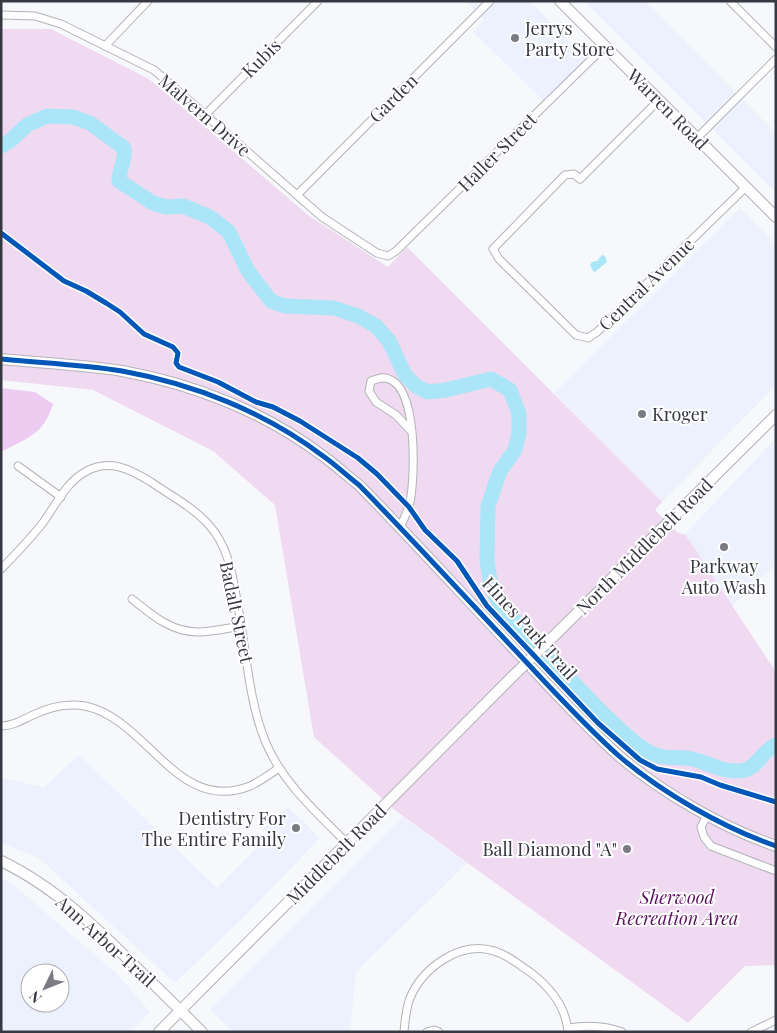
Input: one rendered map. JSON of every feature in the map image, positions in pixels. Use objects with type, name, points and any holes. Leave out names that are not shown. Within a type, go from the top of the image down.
[{"type":"street","points":[[105,46],[148,1]]},
{"type":"street","name":"Kubis","points":[[206,115],[318,1]]},
{"type":"street","name":"Garden","points":[[297,195],[490,1]]},
{"type":"street","name":"Warren Road","points":[[560,1],[776,217]]},
{"type":"street","points":[[730,1],[776,47]]},
{"type":"street","name":"Malvern Drive","points":[[1,15],[35,16],[61,24],[154,70],[330,223],[377,253],[388,256]]},
{"type":"street","name":"Haller Street","points":[[388,256],[396,251],[605,46]]},
{"type":"street","points":[[697,138],[776,59]]},
{"type":"street","name":"Central Avenue","points":[[659,100],[580,179],[574,174],[565,176],[558,182],[493,249],[500,259],[576,335],[588,338],[597,332],[746,187]]},
{"type":"street","points":[[1,359],[122,371],[194,389],[235,405],[283,430],[323,456],[359,485],[576,715],[620,757],[657,784],[708,815],[776,846]]},
{"type":"street","points":[[400,527],[411,500],[414,449],[412,432],[410,416],[402,390],[391,379],[383,378],[371,381],[369,391],[376,402],[396,415],[412,432]]},
{"type":"street","name":"North Middlebelt Road","points":[[512,678],[776,415]]},
{"type":"street","name":"Badalt Street","points":[[1,569],[41,524],[70,483],[83,473],[97,467],[114,465],[134,471],[199,515],[210,527],[225,553],[232,572],[258,721],[267,745],[279,768],[300,795],[347,843]]},
{"type":"street","points":[[18,466],[61,497]]},
{"type":"street","points":[[132,599],[158,620],[177,629],[200,632],[242,626]]},
{"type":"street","name":"Middlebelt Road","points":[[159,1032],[512,678]]},
{"type":"street","points":[[1,726],[13,725],[53,707],[86,706],[116,719],[128,728],[179,776],[191,783],[212,790],[231,790],[250,786],[279,768]]},
{"type":"street","points":[[708,815],[701,827],[704,837],[711,846],[776,871]]},
{"type":"street","name":"Ann Arbor Trail","points":[[1,862],[36,881],[74,910],[116,947],[202,1032]]},
{"type":"street","points":[[404,1032],[410,998],[418,984],[434,966],[446,958],[457,952],[471,949],[490,949],[504,955],[547,986],[561,1007],[568,1030],[593,1026],[606,1027],[622,1032]]},
{"type":"street","points":[[751,1032],[776,1020]]},
{"type":"street","points":[[427,1032],[434,1030],[439,1032]]},
{"type":"shaded area","points":[[465,1],[530,1],[592,64],[549,106],[473,32],[484,20]]},
{"type":"shaded area","points":[[584,1],[645,1],[776,133],[776,193]]},
{"type":"shaded area","points":[[740,208],[776,245],[776,385],[662,502],[554,393]]},
{"type":"shaded area","points":[[1,388],[35,392],[53,404],[45,422],[35,433],[1,451]]},
{"type":"shaded area","points":[[776,438],[776,564],[732,606],[685,534]]},
{"type":"shaded area","points":[[79,755],[217,888],[271,834],[263,829],[288,807],[320,838],[246,915],[175,983],[39,858],[1,843],[1,778],[44,787]]},
{"type":"shaded area","points":[[403,817],[467,863],[356,972],[350,1032],[233,1032],[210,1009]]},
{"type":"shaded area","points":[[1,878],[11,883],[117,974],[150,1012],[131,1032],[1,1032]]},
{"type":"green space","name":"Sherwood Recreation Area","points":[[1,29],[51,29],[149,79],[308,215],[388,267],[407,247],[662,502],[655,510],[678,533],[685,534],[776,672],[776,965],[745,966],[688,1023],[396,811],[314,737],[275,505],[213,451],[93,390],[1,380]]},
{"type":"water","points":[[602,255],[605,256],[607,262],[595,272],[590,265]]},
{"type":"waterway","points":[[1,146],[10,141],[27,125],[47,116],[73,117],[90,123],[124,148],[119,181],[153,203],[166,207],[183,206],[210,217],[229,232],[248,271],[271,301],[285,306],[334,308],[358,316],[376,326],[389,341],[405,375],[416,386],[428,392],[446,390],[491,379],[510,390],[519,414],[519,433],[515,450],[500,471],[488,506],[487,560],[491,587],[501,606],[598,708],[630,739],[651,753],[666,757],[692,759],[724,770],[738,771],[753,766],[771,747],[776,745]]},
{"type":"cycle path","name":"Hines Park Trail","points":[[1,233],[64,281],[86,291],[120,312],[144,334],[173,347],[178,353],[176,363],[179,367],[218,382],[256,402],[273,407],[300,421],[358,458],[377,474],[409,507],[425,530],[457,561],[487,606],[598,723],[640,760],[657,769],[701,777],[720,785],[776,802]]},
{"type":"cycle path","points":[[1,359],[122,371],[176,384],[202,392],[253,413],[301,440],[328,459],[359,485],[566,704],[619,756],[654,783],[693,808],[735,829],[776,846]]},
{"type":"place","name":"Jerrys Party Store","points":[[515,38]]},
{"type":"place","name":"Kroger","points":[[642,414]]},
{"type":"place","name":"Parkway Auto Wash","points":[[724,547]]},
{"type":"place","name":"Dentistry For The Entire Family","points":[[296,828]]},
{"type":"place","name":"Ball Diamond \"A\"","points":[[627,849]]}]
